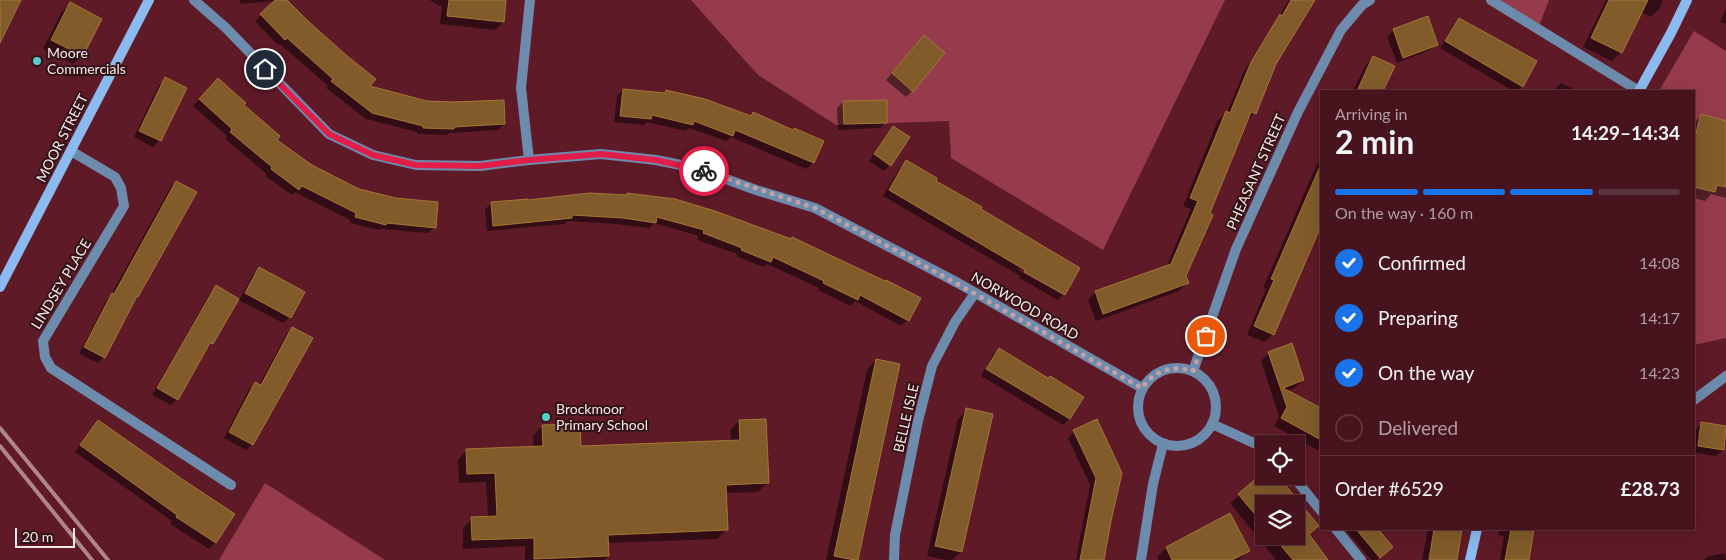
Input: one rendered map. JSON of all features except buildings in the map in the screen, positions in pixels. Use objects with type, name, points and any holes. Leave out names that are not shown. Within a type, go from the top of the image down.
[{"type":"street","name":"MOOR STREET","points":[[0,287],[149,0]]},
{"type":"street","name":"NORWOOD ROAD","points":[[194,0],[226,28],[329,134],[373,155],[416,165],[480,166],[601,154],[656,160],[696,168],[815,208],[975,293],[1142,388]]},
{"type":"street","points":[[529,160],[521,88],[530,0]]},
{"type":"street","name":"PHEASANT STREET","points":[[1193,371],[1236,249],[1298,112],[1341,30],[1362,5],[1370,0]]},
{"type":"street","points":[[1491,0],[1637,90]]},
{"type":"street","points":[[1640,90],[1687,0]]},
{"type":"street","name":"LINDSEY PLACE","points":[[71,152],[114,177],[121,188],[124,206],[43,341],[45,357],[51,368],[231,485]]},
{"type":"street","name":"BELLE ISLE","points":[[894,560],[895,535],[918,421],[932,366],[955,322],[975,293]]},
{"type":"street","points":[[1169,368],[1182,368],[1193,371],[1207,382],[1214,395],[1216,407],[1212,424],[1202,438],[1191,444],[1178,446],[1163,444],[1148,434],[1140,421],[1137,411],[1142,388],[1153,375],[1169,368]]},
{"type":"street","points":[[1695,399],[1726,376]]},
{"type":"street","points":[[1212,424],[1255,444]]},
{"type":"street","points":[[1141,560],[1153,484],[1163,444]]},
{"type":"street","points":[[1300,485],[1320,510]]},
{"type":"street","points":[[1337,530],[1361,560]]},
{"type":"street","points":[[1470,560],[1477,530]]},
{"type":"shaded area","points":[[691,0],[1225,0],[1103,250],[951,158],[949,121],[836,125],[758,75]]},
{"type":"shaded area","points":[[1501,0],[1549,0],[1539,26]]},
{"type":"shaded area","points":[[1694,31],[1726,51],[1726,338],[1695,345],[1695,90],[1660,90]]},
{"type":"shaded area","points":[[265,483],[385,560],[219,560]]},
{"type":"railway","points":[[0,428],[108,560]]},
{"type":"railway","points":[[0,446],[92,560]]},
{"type":"way so far","points":[[704,171],[756,190],[815,208],[958,283],[1142,388],[1153,375],[1169,368],[1182,368],[1193,371],[1206,336]]},
{"type":"place","name":"Moore Commercials","points":[[37,61]]},
{"type":"place","name":"Brockmoor Primary School","points":[[546,417]]},
{"type":"route","points":[[265,69],[329,134],[373,155],[416,165],[480,166],[601,154],[656,160],[704,171]]}]
